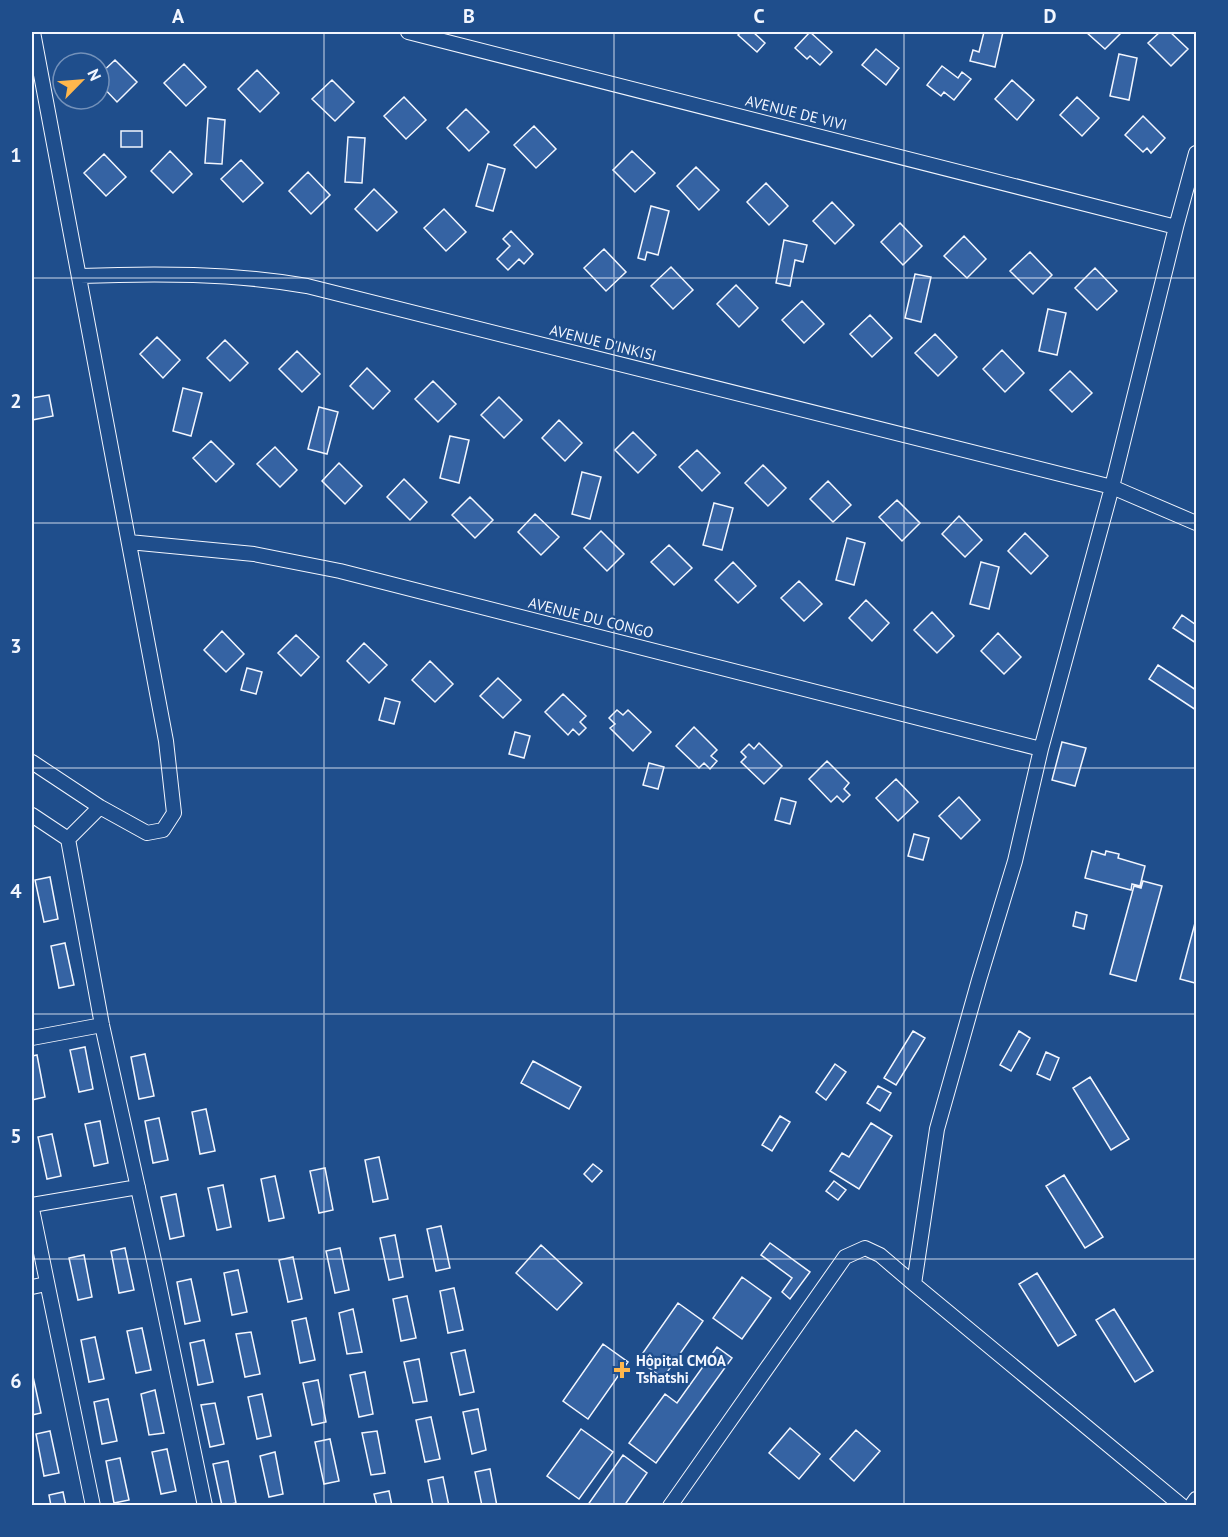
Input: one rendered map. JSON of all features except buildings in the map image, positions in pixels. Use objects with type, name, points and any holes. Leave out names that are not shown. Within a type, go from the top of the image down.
[{"type":"street","points":[[32,762],[100,807],[147,833],[163,830],[174,813],[166,741],[33,32]]},
{"type":"street","name":"AVENUE DE VIVI","points":[[408,32],[1176,226]]},
{"type":"street","points":[[914,1284],[937,1129],[1015,861],[1041,748],[1112,488],[1176,226],[1197,153]]},
{"type":"street","name":"AVENUE D'INKISI","points":[[80,276],[146,274],[256,279],[307,286],[1112,488],[1197,523]]},
{"type":"street","name":"AVENUE DU CONGO","points":[[129,542],[254,554],[340,571],[1041,748]]},
{"type":"street","points":[[68,839],[100,807]]},
{"type":"street","points":[[32,815],[68,839],[102,1025],[205,1506]]},
{"type":"street","points":[[32,1038],[102,1025]]},
{"type":"street","points":[[93,1506],[32,1207],[138,1187]]},
{"type":"street","points":[[670,1506],[845,1257],[865,1248],[880,1254],[1182,1506]]},
{"type":"street","points":[[32,1287],[46,1284]]},
{"type":"street","points":[[1191,1506],[1197,1499]]},
{"type":"place","name":"Hôpital CMOA Tshatshi","points":[[622,1370]]}]
